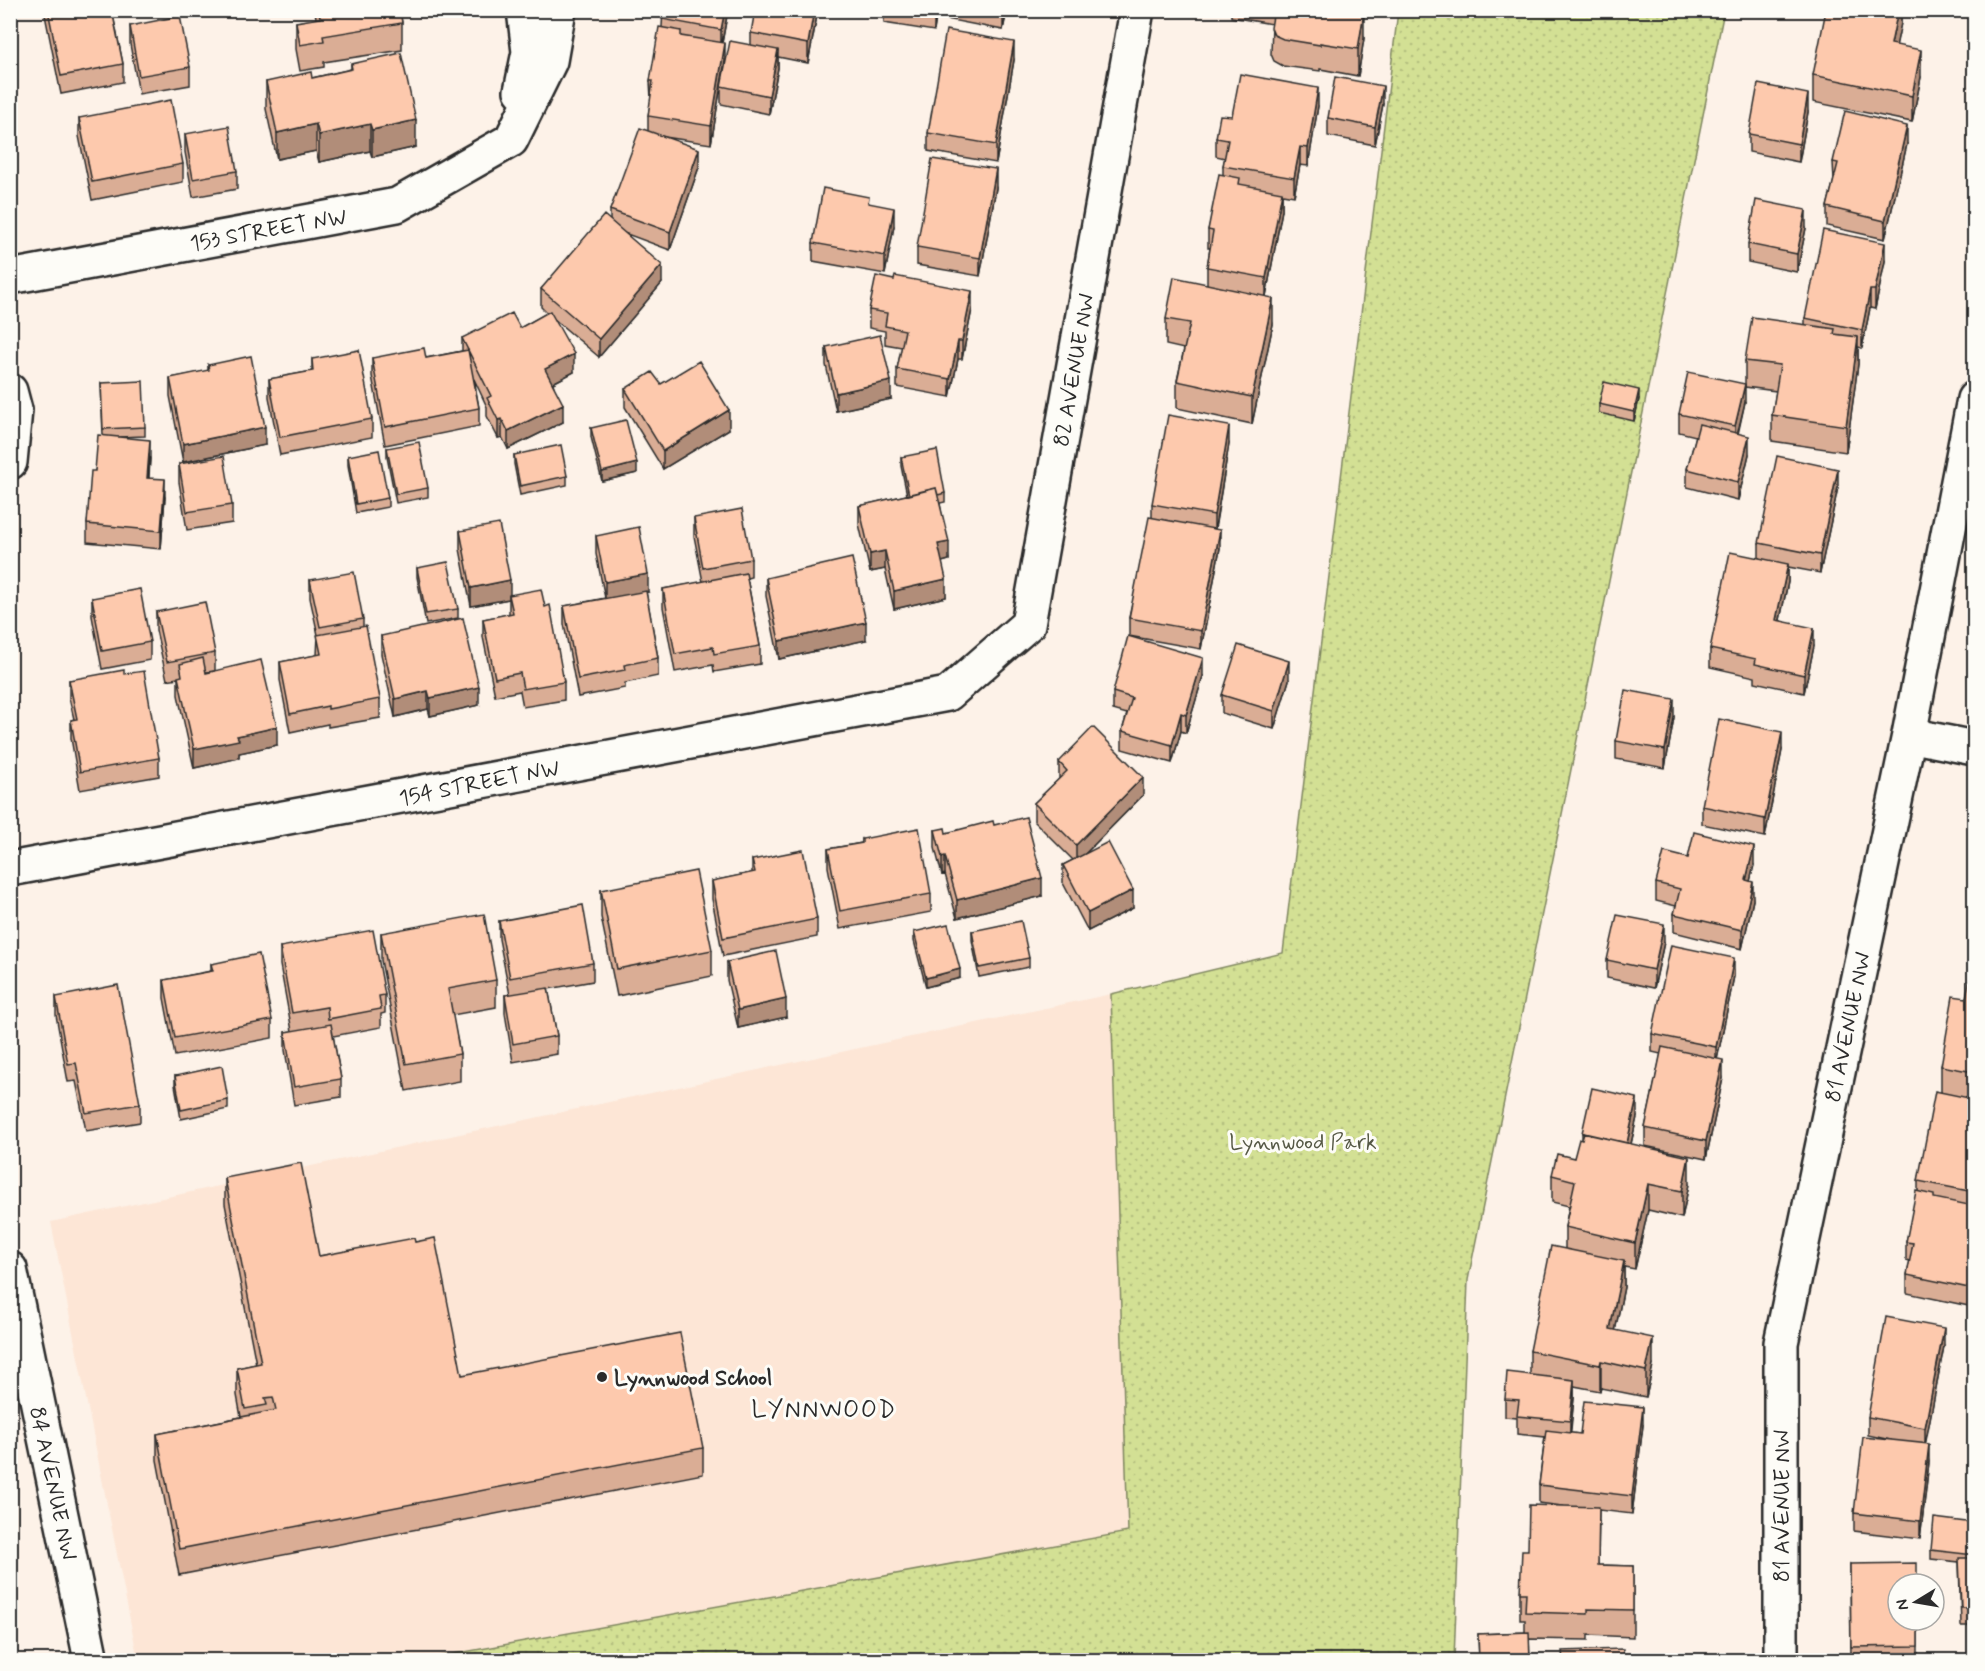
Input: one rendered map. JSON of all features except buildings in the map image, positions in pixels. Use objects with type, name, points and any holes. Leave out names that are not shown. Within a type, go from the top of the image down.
[{"type":"street","points":[[511,140],[529,52],[524,10]]},
{"type":"street","points":[[511,140],[550,61],[559,10]]},
{"type":"street","name":"82 AVENUE NW","points":[[948,694],[1028,624],[1137,10]]},
{"type":"street","name":"153 STREET NW","points":[[10,277],[397,205],[511,140]]},
{"type":"street","points":[[10,391],[15,410],[10,462]]},
{"type":"street","name":"81 AVENUE NW","points":[[1781,1660],[1781,1343],[1909,735],[1974,399]]},
{"type":"street","name":"154 STREET NW","points":[[10,869],[948,694]]},
{"type":"street","points":[[1909,735],[1974,748]]},
{"type":"street","name":"84 AVENUE NW","points":[[10,1269],[91,1660]]},
{"type":"shaded area","name":"Lynnwood School","points":[[1111,994],[1128,1532],[420,1660],[138,1660],[51,1222]]},
{"type":"green space","name":"Lynnwood Park","points":[[1398,11],[1724,11],[1468,1280],[1454,1660],[420,1660],[1128,1532],[1111,994],[1283,953]]},
{"type":"place","name":"Lynnwood School","points":[[602,1377]]},
{"type":"district","name":"LYNNWOOD","points":[[824,1409]]}]
